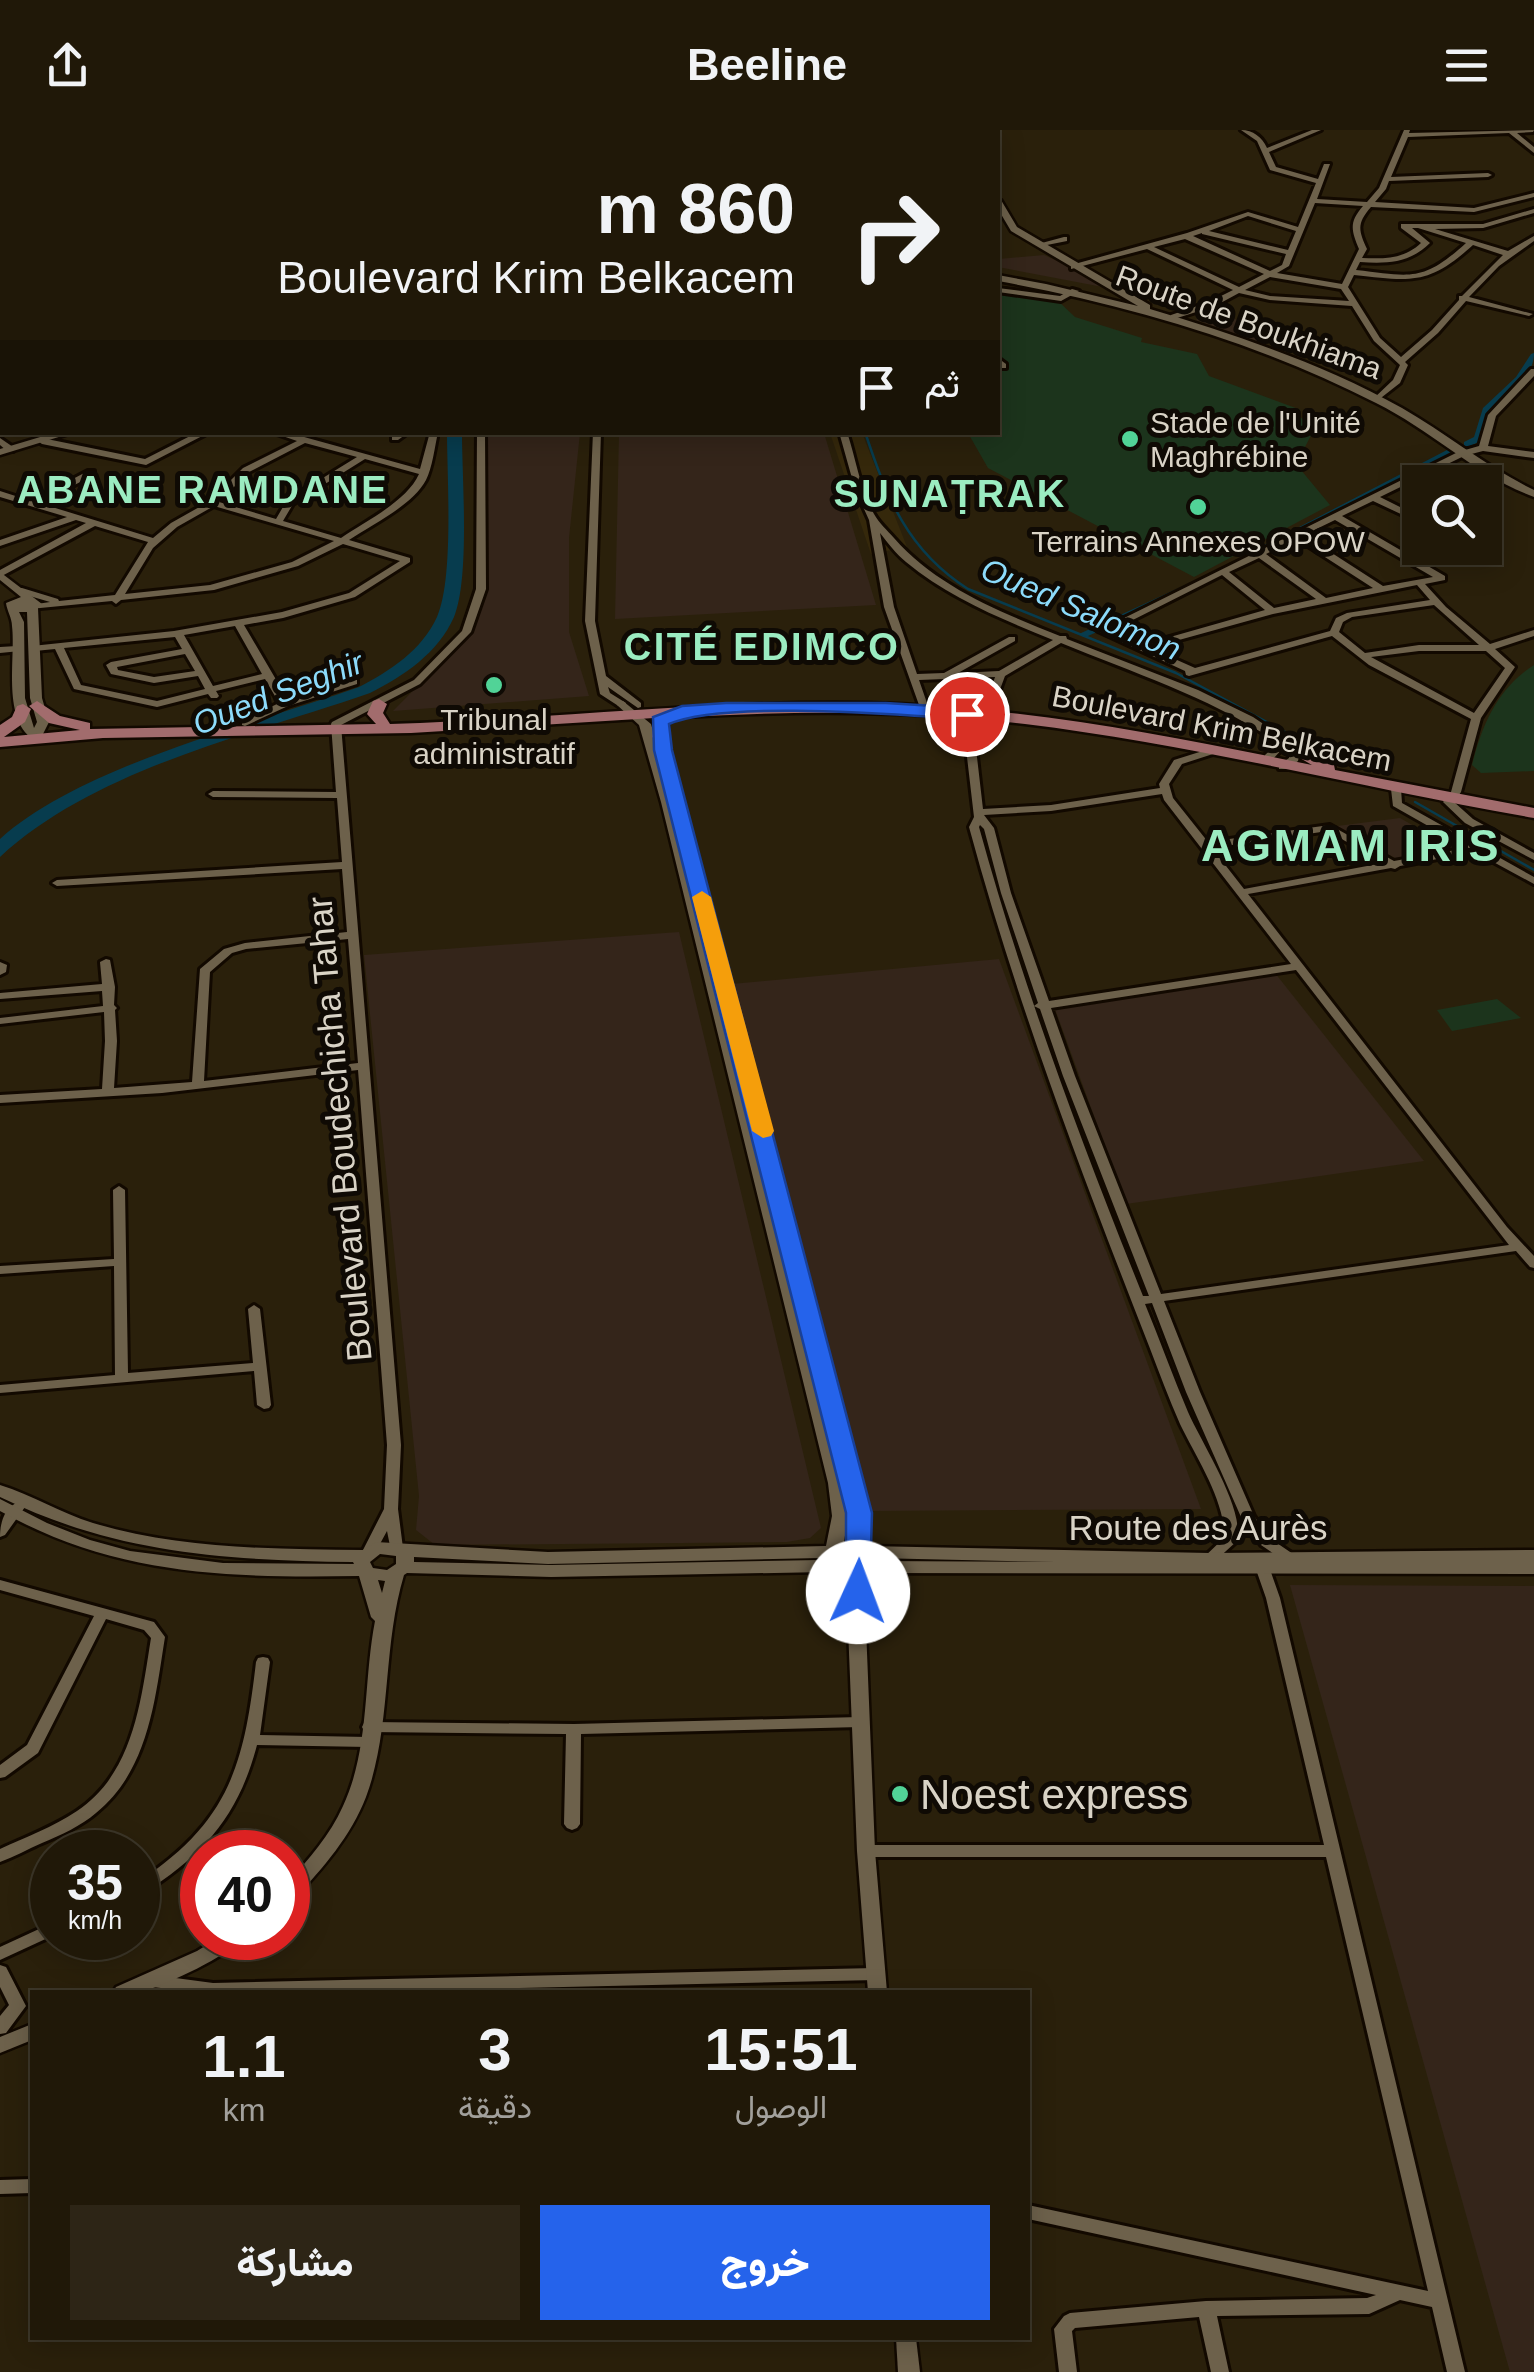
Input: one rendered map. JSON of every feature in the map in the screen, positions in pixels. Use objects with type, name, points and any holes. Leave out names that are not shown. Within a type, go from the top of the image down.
[{"type":"main road","name":"Boulevard Krim Belkacem","points":[[0,737],[86,727],[328,730],[798,700],[922,704],[989,709],[1284,755],[1455,797]]},
{"type":"main road","points":[[376,726],[379,704]]},
{"type":"main road","points":[[0,737],[30,707],[55,720],[86,727]]},
{"type":"main road","name":"Boulevard Krim Belkacem","points":[[376,726],[596,715],[635,708],[849,708],[967,714],[1209,752],[1284,755],[1396,789],[1534,809]]},
{"type":"main road","points":[[596,715],[627,720],[654,734],[662,719],[698,709]]},
{"type":"main road","name":"Boulevard Krim Belkacem","points":[[35,733],[240,726]]},
{"type":"street","points":[[1244,130],[1260,140],[1273,168],[1320,182]]},
{"type":"street","points":[[1264,152],[1318,130]]},
{"type":"street","points":[[1344,287],[1363,249],[1356,223],[1387,179],[1407,133],[1534,130]]},
{"type":"street","points":[[1511,131],[1534,151]]},
{"type":"street","points":[[1174,316],[1241,290],[1285,266],[1328,166]]},
{"type":"street","points":[[1387,179],[1488,174]]},
{"type":"street","points":[[1311,201],[1365,207],[1474,210],[1534,195]]},
{"type":"street","points":[[1000,206],[1010,226],[1145,306]]},
{"type":"street","points":[[1358,260],[1386,262],[1410,257],[1426,243],[1404,226],[1482,226],[1534,211]]},
{"type":"street","points":[[1078,266],[1248,214],[1298,229]]},
{"type":"street","points":[[1000,224],[1078,266],[1127,301]]},
{"type":"street","points":[[1422,226],[1508,254]]},
{"type":"street","points":[[1202,231],[1290,253]]},
{"type":"street","points":[[1186,236],[1272,275],[1344,287]]},
{"type":"street","points":[[1380,398],[1397,381],[1401,361],[1426,344],[1462,298],[1508,254],[1534,238]]},
{"type":"street","points":[[1042,244],[1064,239]]},
{"type":"street","points":[[1351,272],[1412,277],[1438,274],[1472,242]]},
{"type":"street","points":[[1148,247],[1241,290],[1270,298],[1354,304]]},
{"type":"street","name":"Route de Boukhiama","points":[[1000,277],[1127,301]]},
{"type":"street","name":"Route de Boukhiama","points":[[1000,277],[1098,292],[1145,306],[1380,398],[1534,491]]},
{"type":"street","points":[[1344,287],[1377,339],[1401,361]]},
{"type":"street","points":[[1098,292],[1112,288]]},
{"type":"street","points":[[1000,290],[1061,299],[1075,291]]},
{"type":"street","points":[[1462,298],[1529,314]]},
{"type":"street","name":"Route de Boukhiama","points":[[1145,306],[1380,398]]},
{"type":"street","points":[[1483,448],[1492,415],[1534,371]]},
{"type":"street","points":[[0,439],[5,450],[61,435]]},
{"type":"street","points":[[42,441],[146,462],[200,435]]},
{"type":"street","points":[[286,435],[425,472]]},
{"type":"street","points":[[395,438],[400,435]]},
{"type":"street","points":[[11,607],[116,601],[259,578],[342,541],[405,499],[425,472],[433,435]]},
{"type":"street","points":[[328,730],[427,675],[466,632],[477,610],[481,435]]},
{"type":"street","points":[[149,1988],[877,1983],[860,1722],[856,1603],[862,1560],[859,1513],[654,734],[635,708],[608,698],[603,678],[590,622],[596,435]]},
{"type":"street","points":[[844,435],[872,518],[888,607],[922,704]]},
{"type":"street","points":[[116,601],[128,574],[155,541],[214,503],[246,470],[304,440]]},
{"type":"street","points":[[1077,644],[1466,452],[1483,448],[1534,454]]},
{"type":"street","points":[[278,522],[290,502],[364,456]]},
{"type":"street","points":[[31,504],[91,473]]},
{"type":"street","points":[[2,496],[155,541]]},
{"type":"street","points":[[1374,498],[1402,511]]},
{"type":"street","points":[[0,650],[59,648],[178,633],[332,603],[408,560],[214,503]]},
{"type":"street","points":[[0,542],[75,517]]},
{"type":"street","points":[[1140,648],[1272,611],[1442,578],[1336,517]]},
{"type":"street","points":[[872,518],[913,563],[936,580],[1170,682],[1284,755]]},
{"type":"street","points":[[30,707],[35,648],[32,607],[0,575],[93,522]]},
{"type":"street","points":[[1299,536],[1382,589]]},
{"type":"street","points":[[1261,556],[1350,615]]},
{"type":"street","points":[[1225,574],[1272,611]]},
{"type":"street","points":[[1419,582],[1435,602],[1510,667],[1510,673],[1483,702],[1449,806],[1534,857]]},
{"type":"street","points":[[19,590],[68,603]]},
{"type":"street","points":[[0,592],[18,622],[17,649],[35,733]]},
{"type":"street","points":[[1368,592],[1392,608]]},
{"type":"street","points":[[1334,633],[1339,620],[1350,615],[1435,602]]},
{"type":"street","points":[[238,623],[285,704]]},
{"type":"street","points":[[1105,627],[1192,672]]},
{"type":"street","points":[[1361,656],[1419,648],[1488,648],[1534,632]]},
{"type":"street","points":[[178,633],[213,694]]},
{"type":"street","points":[[1334,633],[1361,656],[1476,718]]},
{"type":"street","points":[[1170,682],[1192,672],[1334,633]]},
{"type":"street","points":[[944,676],[1012,638]]},
{"type":"street","points":[[913,677],[1001,674],[1063,638]]},
{"type":"street","points":[[59,648],[77,687],[157,704],[213,694],[268,675]]},
{"type":"street","points":[[188,651],[110,665],[114,672],[154,680],[201,673]]},
{"type":"street","points":[[989,709],[1001,674]]},
{"type":"street","points":[[240,726],[285,704],[354,682]]},
{"type":"street","points":[[967,714],[978,815],[974,827],[991,894],[1099,1201],[1195,1447],[1229,1518],[1232,1538],[1209,1558]]},
{"type":"street","name":"Boulevard Boudechicha Tahar","points":[[328,730],[348,865],[394,1444],[391,1509],[399,1560]]},
{"type":"street","points":[[654,734],[836,1482],[840,1516],[832,1560],[856,1603]]},
{"type":"street","points":[[1165,743],[1178,762]]},
{"type":"street","points":[[1209,752],[1178,762],[1164,784],[1166,790],[1534,1264]]},
{"type":"street","points":[[1396,789],[1398,804],[1534,881]]},
{"type":"street","points":[[978,815],[1166,790]]},
{"type":"street","points":[[213,794],[340,795]]},
{"type":"street","points":[[978,815],[989,828],[1044,1006],[1117,1199],[1248,1518],[1262,1538],[1288,1557]]},
{"type":"street","points":[[1209,845],[1330,828],[1395,866]]},
{"type":"street","points":[[1243,892],[1477,849]]},
{"type":"street","points":[[56,883],[348,865]]},
{"type":"street","points":[[198,1084],[204,971],[228,951],[244,946],[354,936]]},
{"type":"street","points":[[106,962],[111,1008],[108,1092]]},
{"type":"street","points":[[1029,1006],[1299,966]]},
{"type":"street","points":[[0,996],[109,987]]},
{"type":"street","points":[[0,1021],[111,1008]]},
{"type":"street","points":[[0,1098],[108,1092],[364,1066]]},
{"type":"street","points":[[119,1190],[122,1377]]},
{"type":"street","points":[[1099,1201],[1117,1199]]},
{"type":"street","points":[[1138,1301],[1519,1247]]},
{"type":"street","points":[[0,1270],[120,1262]]},
{"type":"street","points":[[254,1308],[264,1406]]},
{"type":"street","points":[[0,1389],[260,1366]]},
{"type":"street","points":[[0,1490],[12,1506],[66,1537],[177,1564],[252,1573],[399,1560],[552,1571],[862,1560]]},
{"type":"street","points":[[0,1532],[12,1506]]},
{"type":"street","name":"Boulevard Boudechicha Tahar","points":[[366,1562],[391,1509]]},
{"type":"street","points":[[1229,1518],[1248,1518]]},
{"type":"street","name":"Route des Aurès","points":[[862,1560],[1209,1558],[1261,1563],[1288,1557],[1313,1563],[1534,1556]]},
{"type":"street","points":[[366,1562],[399,1560]]},
{"type":"street","points":[[310,1868],[351,1809],[368,1734],[380,1619],[399,1560]]},
{"type":"street","points":[[832,1560],[853,1574],[862,1560]]},
{"type":"street","name":"Route des Aurès","points":[[862,1560],[1534,1568]]},
{"type":"street","points":[[366,1562],[380,1619]]},
{"type":"street","points":[[1261,1563],[1456,2372]]},
{"type":"street","points":[[0,1585],[103,1612],[157,1632],[145,1715],[130,1760],[90,1809],[0,1856]]},
{"type":"street","points":[[0,1773],[33,1749],[103,1612]]},
{"type":"street","points":[[160,1873],[184,1855],[220,1815],[245,1773],[254,1740],[263,1662]]},
{"type":"street","points":[[254,1740],[860,1722]]},
{"type":"street","points":[[572,1824],[574,1729]]},
{"type":"street","points":[[866,1850],[1333,1852]]},
{"type":"street","points":[[0,1954],[30,1940]]},
{"type":"street","points":[[149,1988],[195,1960]]},
{"type":"street","points":[[0,1971],[18,2006],[0,2028]]},
{"type":"street","points":[[0,2045],[30,2033]]},
{"type":"street","points":[[0,2187],[30,2186]]},
{"type":"street","points":[[1030,2212],[1440,2301]]},
{"type":"street","points":[[1068,2372],[1063,2330],[1070,2321],[1206,2310],[1369,2306],[1395,2294]]},
{"type":"street","points":[[1206,2310],[1220,2372]]},
{"type":"street","points":[[906,2340],[909,2372]]},
{"type":"shaded area","points":[[1044,255],[1108,288],[1000,267],[1000,259]]},
{"type":"shaded area","points":[[1211,308],[1246,324],[1267,321],[1289,328],[1264,344],[1196,320],[1199,317],[1195,314]]},
{"type":"shaded area","points":[[486,435],[580,435],[569,538],[569,632],[589,696],[393,711],[471,632],[484,596]]},
{"type":"shaded area","points":[[619,435],[825,435],[876,605],[615,619]]},
{"type":"shaded area","points":[[831,435],[863,435],[907,547],[871,554]]},
{"type":"shaded area","points":[[1400,818],[1461,853],[1404,863],[1337,826]]},
{"type":"shaded area","points":[[679,932],[821,1528],[810,1538],[787,1542],[435,1545],[416,1530],[419,1496],[364,955]]},
{"type":"shaded area","points":[[999,959],[1201,1509],[867,1511],[732,984]]},
{"type":"shaded area","points":[[1275,973],[1424,1161],[1126,1204],[1055,1009]]},
{"type":"shaded area","points":[[1290,1585],[1534,1586],[1534,2372],[1510,2372]]},
{"type":"green space","points":[[1000,291],[1056,299],[1075,317],[1142,338],[1141,342],[1197,354],[1209,376],[1301,410],[1295,412],[1309,425],[1316,426],[1296,464],[1330,505],[1194,577],[988,468],[969,435],[1000,435]]},
{"type":"green space","points":[[1534,665],[1534,771],[1481,773],[1472,765],[1487,721],[1501,696]]},
{"type":"green space","points":[[1497,999],[1521,1018],[1452,1031],[1437,1010]]},
{"type":"water","points":[[447,435],[462,435],[464,527],[459,600],[447,630],[429,652],[407,671],[370,693],[225,740],[127,778],[38,826],[0,857],[0,839],[34,813],[75,790],[170,750],[359,687],[393,667],[423,640],[437,617],[446,578]]},
{"type":"waterway","points":[[1467,444],[1478,439],[1488,408],[1519,379],[1534,356]]},
{"type":"waterway","name":"Oued Salomon","points":[[866,435],[891,500],[914,540],[947,574],[968,589],[1176,673],[1346,765]]},
{"type":"waterway","points":[[1233,564],[1450,452]]},
{"type":"waterway","points":[[1084,634],[1196,583]]},
{"type":"waterway","name":"Oued Salomon","points":[[1415,802],[1534,870]]},
{"type":"slow traffic","points":[[702,897],[763,1131]]},
{"type":"place","name":"Stade de l'Unité Maghrébine","points":[[1130,439]]},
{"type":"place","name":"Terrains Annexes OPOW","points":[[1198,507]]},
{"type":"place","name":"Tribunal administratif","points":[[494,685]]},
{"type":"place","name":"Noest express","points":[[900,1794]]},
{"type":"district","name":"ABANE RAMDANE","points":[[203,490]]},
{"type":"district","name":"SUNAṬRAK","points":[[950,494]]},
{"type":"district","name":"CITÉ EDIMCO","points":[[762,647]]},
{"type":"district","name":"AGMAM IRIS","points":[[1351,845]]},
{"type":"route","points":[[858,1592],[867,1564],[858,1550],[862,1532],[859,1513],[663,750],[660,721],[682,712],[726,708],[886,708],[967,714]]},
{"type":"water label","name":"Oued Seghir","points":[[278,693]]}]
